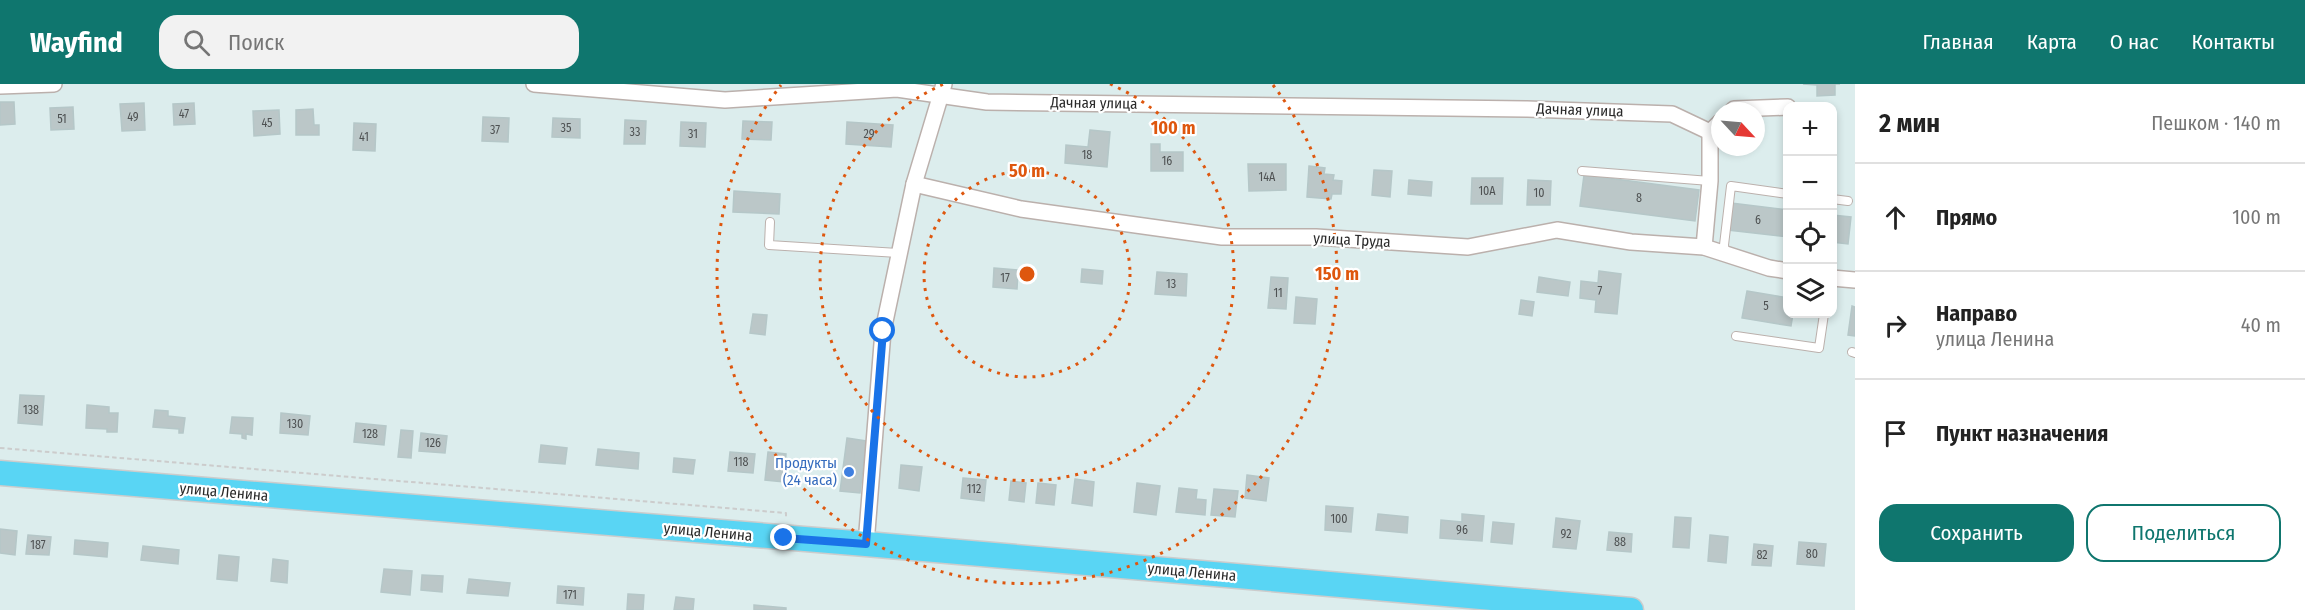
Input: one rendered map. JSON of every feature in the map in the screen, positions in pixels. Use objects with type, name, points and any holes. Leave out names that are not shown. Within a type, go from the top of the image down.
[{"type":"main road","name":"улица Ленина","points":[[0,473],[1631,610]]},
{"type":"street","points":[[0,86],[54,84]]},
{"type":"street","name":"Дачная улица","points":[[534,84],[725,100],[897,89],[942,89],[987,102],[1527,109],[1672,114],[1711,126]]},
{"type":"street","points":[[866,544],[883,331],[914,184],[942,89]]},
{"type":"street","points":[[1765,108],[1783,107]]},
{"type":"street","points":[[1704,248],[1712,156]]},
{"type":"street","name":"улица Труда","points":[[914,184],[1021,208],[1222,237],[1316,237],[1468,247],[1557,230],[1630,242],[1704,248],[1783,270]]},
{"type":"street","points":[[1837,278],[1855,280]]},
{"type":"lane","points":[[1582,171],[1710,181]]},
{"type":"lane","points":[[1726,254],[1724,245],[1731,186],[1783,193]]},
{"type":"lane","points":[[1837,200],[1848,201]]},
{"type":"lane","points":[[770,222],[769,245],[898,253]]},
{"type":"lane","points":[[1736,336],[1819,348],[1823,318]]},
{"type":"path","points":[[0,448],[786,513],[784,538]]},
{"type":"building","points":[[1803,84],[1835,84],[1835,95],[1817,96],[1817,85]]},
{"type":"building","points":[[0,102],[14,102],[15,124],[0,125]]},
{"type":"building","points":[[144,103],[145,130],[122,131],[120,104]]},
{"type":"building","points":[[194,103],[195,124],[174,125],[173,104]]},
{"type":"building","points":[[73,107],[74,129],[51,130],[50,108]]},
{"type":"building","points":[[313,109],[314,125],[319,125],[319,135],[296,135],[296,110]]},
{"type":"building","points":[[279,110],[280,134],[254,136],[253,111]]},
{"type":"building","points":[[483,117],[509,118],[508,142],[482,141]]},
{"type":"building","points":[[553,118],[580,119],[580,138],[552,137]]},
{"type":"building","points":[[625,120],[646,121],[645,144],[624,144]]},
{"type":"building","points":[[743,121],[772,122],[771,140],[742,139]]},
{"type":"building","points":[[681,122],[706,123],[705,147],[680,146]]},
{"type":"building","points":[[847,122],[893,125],[891,147],[846,144]]},
{"type":"building","points":[[354,123],[376,124],[375,151],[353,150]]},
{"type":"building","points":[[1090,130],[1110,132],[1107,167],[1065,163],[1066,145],[1088,147]]},
{"type":"building","points":[[1151,144],[1160,144],[1160,152],[1183,152],[1183,171],[1151,171]]},
{"type":"building","points":[[1248,164],[1286,164],[1286,190],[1249,191]]},
{"type":"building","points":[[1309,166],[1325,168],[1324,174],[1334,175],[1333,180],[1342,181],[1341,194],[1332,194],[1331,199],[1307,197]]},
{"type":"building","points":[[1374,170],[1392,171],[1390,197],[1372,195]]},
{"type":"building","points":[[1584,175],[1699,190],[1695,221],[1580,206]]},
{"type":"building","points":[[1472,178],[1503,178],[1502,204],[1471,204]]},
{"type":"building","points":[[1409,180],[1432,182],[1431,196],[1408,194]]},
{"type":"building","points":[[1528,180],[1551,181],[1550,205],[1527,205]]},
{"type":"building","points":[[734,191],[780,194],[779,214],[733,212]]},
{"type":"building","points":[[1731,203],[1783,209],[1783,236],[1728,230]]},
{"type":"building","points":[[1837,216],[1851,217],[1848,244],[1837,243]]},
{"type":"building","points":[[994,268],[1018,270],[1017,289],[993,287]]},
{"type":"building","points":[[1082,269],[1103,271],[1102,284],[1081,282]]},
{"type":"building","points":[[1599,271],[1621,274],[1617,314],[1595,312],[1596,300],[1580,298],[1581,281],[1598,283]]},
{"type":"building","points":[[1157,272],[1187,274],[1186,296],[1155,294]]},
{"type":"building","points":[[1271,277],[1288,278],[1286,309],[1268,308]]},
{"type":"building","points":[[1539,277],[1570,282],[1568,296],[1537,292]]},
{"type":"building","points":[[1747,291],[1783,297],[1783,318],[1792,318],[1791,326],[1742,318]]},
{"type":"building","points":[[1296,297],[1317,299],[1315,324],[1294,323]]},
{"type":"building","points":[[1521,300],[1534,302],[1532,316],[1519,314]]},
{"type":"building","points":[[1852,306],[1855,307],[1855,336],[1848,335]]},
{"type":"building","points":[[753,314],[767,315],[765,335],[750,333]]},
{"type":"building","points":[[20,395],[44,396],[42,425],[18,423]]},
{"type":"building","points":[[87,405],[109,407],[109,413],[118,413],[117,432],[86,428]]},
{"type":"building","points":[[155,410],[168,411],[168,416],[185,418],[183,433],[179,433],[179,429],[153,427]]},
{"type":"building","points":[[281,413],[310,416],[308,435],[280,433]]},
{"type":"building","points":[[232,417],[253,418],[252,435],[246,434],[246,439],[242,438],[242,434],[230,433]]},
{"type":"building","points":[[356,423],[386,426],[384,445],[354,442]]},
{"type":"building","points":[[401,430],[413,431],[411,458],[398,457]]},
{"type":"building","points":[[421,433],[447,436],[445,453],[419,451]]},
{"type":"building","points":[[847,438],[866,441],[860,493],[840,491]]},
{"type":"building","points":[[541,445],[567,448],[565,464],[539,462]]},
{"type":"building","points":[[598,449],[639,453],[638,469],[596,465]]},
{"type":"building","points":[[730,452],[755,454],[753,473],[728,471]]},
{"type":"building","points":[[768,452],[786,454],[784,482],[765,480]]},
{"type":"building","points":[[674,458],[695,460],[693,474],[673,472]]},
{"type":"building","points":[[901,465],[922,467],[919,491],[899,488]]},
{"type":"building","points":[[1247,475],[1269,478],[1266,501],[1245,498]]},
{"type":"building","points":[[963,478],[986,480],[984,501],[961,498]]},
{"type":"building","points":[[1075,479],[1094,482],[1092,506],[1072,503]]},
{"type":"building","points":[[1011,481],[1026,483],[1024,502],[1009,500]]},
{"type":"building","points":[[1038,483],[1056,485],[1054,505],[1036,503]]},
{"type":"building","points":[[1137,483],[1160,486],[1156,515],[1134,512]]},
{"type":"building","points":[[1179,488],[1197,490],[1196,499],[1206,500],[1205,515],[1176,512]]},
{"type":"building","points":[[1214,489],[1238,491],[1235,517],[1211,515]]},
{"type":"building","points":[[1326,506],[1353,508],[1351,532],[1325,530]]},
{"type":"building","points":[[1378,514],[1408,517],[1407,533],[1376,530]]},
{"type":"building","points":[[1462,514],[1484,516],[1482,541],[1440,538],[1441,520],[1462,522]]},
{"type":"building","points":[[1675,517],[1691,518],[1689,548],[1673,547]]},
{"type":"building","points":[[1556,518],[1580,521],[1576,549],[1553,547]]},
{"type":"building","points":[[1493,522],[1514,524],[1512,544],[1491,542]]},
{"type":"building","points":[[0,529],[17,531],[15,555],[0,553]]},
{"type":"building","points":[[1609,532],[1632,534],[1631,552],[1607,550]]},
{"type":"building","points":[[28,535],[51,537],[49,555],[26,554]]},
{"type":"building","points":[[1710,535],[1728,537],[1726,563],[1708,561]]},
{"type":"building","points":[[75,540],[108,543],[107,557],[74,554]]},
{"type":"building","points":[[1799,542],[1826,544],[1824,566],[1797,564]]},
{"type":"building","points":[[1754,544],[1773,546],[1771,566],[1752,565]]},
{"type":"building","points":[[143,546],[179,550],[178,564],[141,560]]},
{"type":"building","points":[[219,555],[239,557],[237,581],[217,579]]},
{"type":"building","points":[[273,559],[288,561],[287,583],[271,581]]},
{"type":"building","points":[[384,569],[412,571],[410,595],[381,592]]},
{"type":"building","points":[[422,575],[443,576],[442,592],[421,590]]},
{"type":"building","points":[[469,579],[510,583],[508,596],[467,593]]},
{"type":"building","points":[[558,586],[584,588],[583,605],[557,603]]},
{"type":"building","points":[[628,594],[644,595],[643,610],[627,610]]},
{"type":"building","points":[[676,597],[694,599],[693,610],[674,610]]},
{"type":"building","points":[[754,605],[786,608],[786,610],[754,610]]},
{"type":"place","name":"Продукты (24 часа)","points":[[849,472]]},
{"type":"route","points":[[784,538],[866,544],[883,331]]}]
